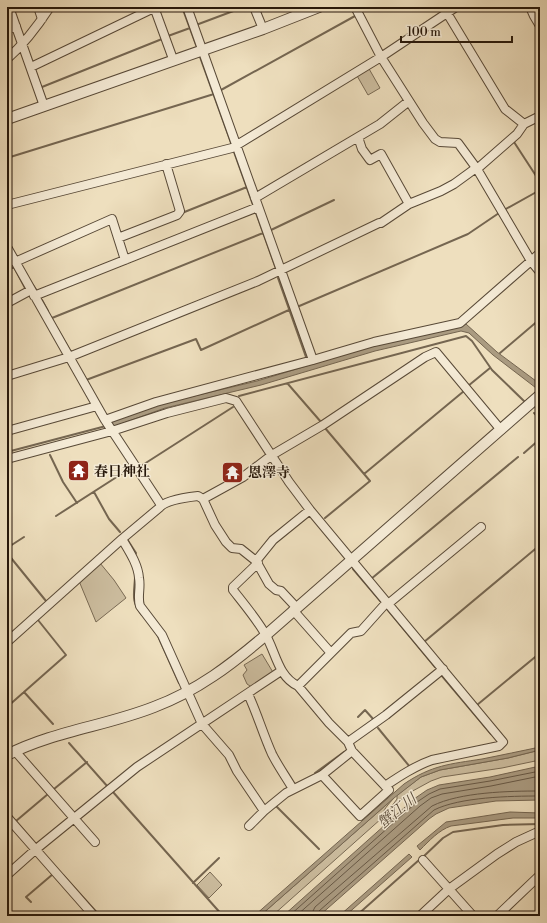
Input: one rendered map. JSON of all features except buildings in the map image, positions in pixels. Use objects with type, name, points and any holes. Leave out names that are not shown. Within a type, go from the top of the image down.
[{"type":"street","points":[[9,7],[44,106]]},
{"type":"street","points":[[38,7],[42,19]]},
{"type":"street","points":[[7,59],[15,52],[50,7]]},
{"type":"street","points":[[31,67],[154,7],[173,60]]},
{"type":"street","points":[[186,7],[313,360]]},
{"type":"street","points":[[254,7],[263,29]]},
{"type":"street","points":[[7,119],[263,29],[319,7]]},
{"type":"street","points":[[355,7],[381,57],[423,123],[435,139],[440,142],[458,143],[476,169],[531,261],[540,272]]},
{"type":"street","points":[[7,205],[232,148],[381,57],[456,7]]},
{"type":"street","points":[[530,7],[540,26]]},
{"type":"street","points":[[447,13],[505,110],[524,124]]},
{"type":"street","points":[[7,29],[16,26]]},
{"type":"street","points":[[255,198],[380,124],[409,101]]},
{"type":"street","points":[[7,376],[69,357],[251,284],[381,223],[409,204],[454,184],[476,169],[517,134],[524,124],[540,116]]},
{"type":"street","points":[[358,137],[362,149],[370,160],[380,154],[409,204]]},
{"type":"street","points":[[118,238],[177,215],[180,211],[166,164]]},
{"type":"street","points":[[7,303],[125,260],[258,207]]},
{"type":"street","points":[[15,262],[112,219],[125,260]]},
{"type":"street","points":[[7,248],[108,426],[162,505]]},
{"type":"street","points":[[108,426],[156,402],[374,342],[460,323],[540,253]]},
{"type":"street","points":[[204,499],[243,477],[272,455],[323,425],[425,357],[436,352],[500,430]]},
{"type":"street","points":[[95,842],[75,818],[11,753],[50,737],[121,718],[155,707],[211,678],[233,663],[266,635],[540,395]]},
{"type":"street","points":[[7,459],[108,426],[226,398],[236,401],[310,510],[503,742],[499,746],[427,762],[403,774],[385,786]]},
{"type":"street","points":[[7,431],[97,406]]},
{"type":"street","points":[[7,642],[122,538],[162,505],[180,498],[198,496],[204,499],[215,525],[226,542],[232,548],[241,549],[257,562],[269,584],[276,590],[281,591],[331,653]]},
{"type":"street","points":[[310,510],[273,540],[257,562],[233,587],[266,635],[281,671],[292,683],[298,686],[329,723],[348,742],[352,751],[389,790],[360,816],[322,775]]},
{"type":"street","points":[[298,686],[351,633],[361,631],[388,603],[481,527]]},
{"type":"street","points":[[122,538],[132,556],[140,579],[138,600],[140,606],[162,635],[202,724],[229,755],[237,771],[264,811]]},
{"type":"street","points":[[348,742],[386,716],[442,669]]},
{"type":"street","points":[[7,875],[137,766],[281,671]]},
{"type":"street","points":[[248,694],[273,756],[293,789]]},
{"type":"street","points":[[249,826],[264,811],[286,793],[322,775],[352,751]]},
{"type":"street","points":[[7,817],[94,916]]},
{"type":"street","points":[[420,916],[449,889],[516,842],[540,831]]},
{"type":"street","points":[[423,860],[473,916]]},
{"type":"street","points":[[497,916],[540,875]]},
{"type":"shaded area","points":[[368,67],[380,88],[368,95],[356,74]]},
{"type":"shaded area","points":[[100,563],[126,598],[96,622],[79,581]]},
{"type":"shaded area","points":[[262,654],[274,674],[253,688],[247,684],[243,675],[247,670],[244,665]]},
{"type":"shaded area","points":[[540,750],[540,760],[502,768],[442,777],[431,781],[409,793],[386,814],[397,799],[397,795],[421,777],[440,770],[508,758]]},
{"type":"shaded area","points":[[394,798],[385,810],[382,818],[272,916],[260,916]]},
{"type":"shaded area","points":[[210,872],[222,885],[209,898],[197,885]]},
{"type":"water","points":[[466,324],[497,352],[540,384],[540,391],[493,355],[469,333],[461,331],[375,351],[261,385],[165,408],[112,427],[109,422],[165,403],[257,381],[376,345]]},
{"type":"water","points":[[540,747],[540,750],[508,758],[440,770],[421,777],[394,798],[260,916],[254,916],[404,784],[414,778],[442,766]]},
{"type":"water","points":[[540,766],[540,800],[496,801],[449,808],[429,819],[319,916],[283,916],[414,799],[427,790],[439,785],[490,777]]},
{"type":"water","points":[[510,812],[540,813],[540,818],[513,818],[451,826],[438,833],[420,850],[417,846],[446,822]]},
{"type":"water","points":[[409,854],[412,857],[345,916],[339,916]]},
{"type":"waterway","points":[[182,7],[196,45]]},
{"type":"waterway","points":[[196,25],[244,7]]},
{"type":"waterway","points":[[363,10],[368,7]]},
{"type":"waterway","points":[[221,90],[355,16]]},
{"type":"waterway","points":[[168,36],[190,28]]},
{"type":"waterway","points":[[42,87],[162,39]]},
{"type":"waterway","points":[[200,57],[231,143]]},
{"type":"waterway","points":[[7,158],[214,94]]},
{"type":"waterway","points":[[514,142],[540,182]]},
{"type":"waterway","points":[[234,152],[253,205]]},
{"type":"waterway","points":[[182,213],[247,187]]},
{"type":"waterway","points":[[504,210],[540,190]]},
{"type":"waterway","points":[[271,230],[334,200]]},
{"type":"waterway","points":[[256,213],[276,269]]},
{"type":"waterway","points":[[297,307],[468,234],[499,213]]},
{"type":"waterway","points":[[51,317],[52,318],[263,233]]},
{"type":"waterway","points":[[7,271],[14,267],[25,288]]},
{"type":"waterway","points":[[278,278],[306,357]]},
{"type":"waterway","points":[[33,285],[37,291]]},
{"type":"waterway","points":[[42,300],[48,311]]},
{"type":"waterway","points":[[86,380],[196,339],[201,350],[291,309]]},
{"type":"waterway","points":[[500,353],[540,319]]},
{"type":"waterway","points":[[54,323],[72,354]]},
{"type":"waterway","points":[[239,396],[466,336],[472,341],[492,370],[525,402]]},
{"type":"waterway","points":[[468,386],[490,368]]},
{"type":"waterway","points":[[288,384],[321,422]]},
{"type":"waterway","points":[[364,474],[464,391]]},
{"type":"waterway","points":[[141,466],[233,407]]},
{"type":"waterway","points":[[534,413],[540,419]]},
{"type":"waterway","points":[[7,452],[106,426]]},
{"type":"waterway","points":[[325,428],[370,481],[325,518]]},
{"type":"waterway","points":[[524,453],[540,439]]},
{"type":"waterway","points":[[50,455],[63,482],[77,503]]},
{"type":"waterway","points":[[371,579],[518,457]]},
{"type":"waterway","points":[[56,516],[126,471],[133,470]]},
{"type":"waterway","points":[[94,492],[109,519],[120,532]]},
{"type":"waterway","points":[[7,548],[24,537]]},
{"type":"waterway","points":[[127,539],[136,553],[135,555]]},
{"type":"waterway","points":[[424,642],[540,545]]},
{"type":"waterway","points":[[7,553],[46,601]]},
{"type":"waterway","points":[[353,569],[382,603]]},
{"type":"waterway","points":[[135,578],[135,602],[142,615]]},
{"type":"waterway","points":[[387,609],[435,667]]},
{"type":"waterway","points":[[7,707],[66,655],[38,620]]},
{"type":"waterway","points":[[157,634],[179,683]]},
{"type":"waterway","points":[[477,705],[540,653]]},
{"type":"waterway","points":[[442,676],[491,734]]},
{"type":"waterway","points":[[24,692],[53,724]]},
{"type":"waterway","points":[[358,717],[365,710],[374,720]]},
{"type":"waterway","points":[[378,728],[410,767]]},
{"type":"waterway","points":[[69,743],[108,787]]},
{"type":"waterway","points":[[315,773],[344,752]]},
{"type":"waterway","points":[[54,789],[87,762]]},
{"type":"waterway","points":[[113,792],[223,916]]},
{"type":"waterway","points":[[16,821],[48,794]]},
{"type":"waterway","points":[[276,806],[319,849]]},
{"type":"waterway","points":[[7,811],[35,843]]},
{"type":"waterway","points":[[423,857],[443,838],[453,832],[503,825],[540,824]]},
{"type":"waterway","points":[[193,883],[219,858]]},
{"type":"waterway","points":[[356,916],[419,860]]},
{"type":"waterway","points":[[31,902],[26,897],[53,874]]},
{"type":"waterway","points":[[63,875],[100,916]]},
{"type":"place","name":"春日神社","points":[[79,471]]},
{"type":"place","name":"恩澤寺","points":[[232,472]]},
{"type":"water label","name":"蟹江川","points":[[397,811]]}]
